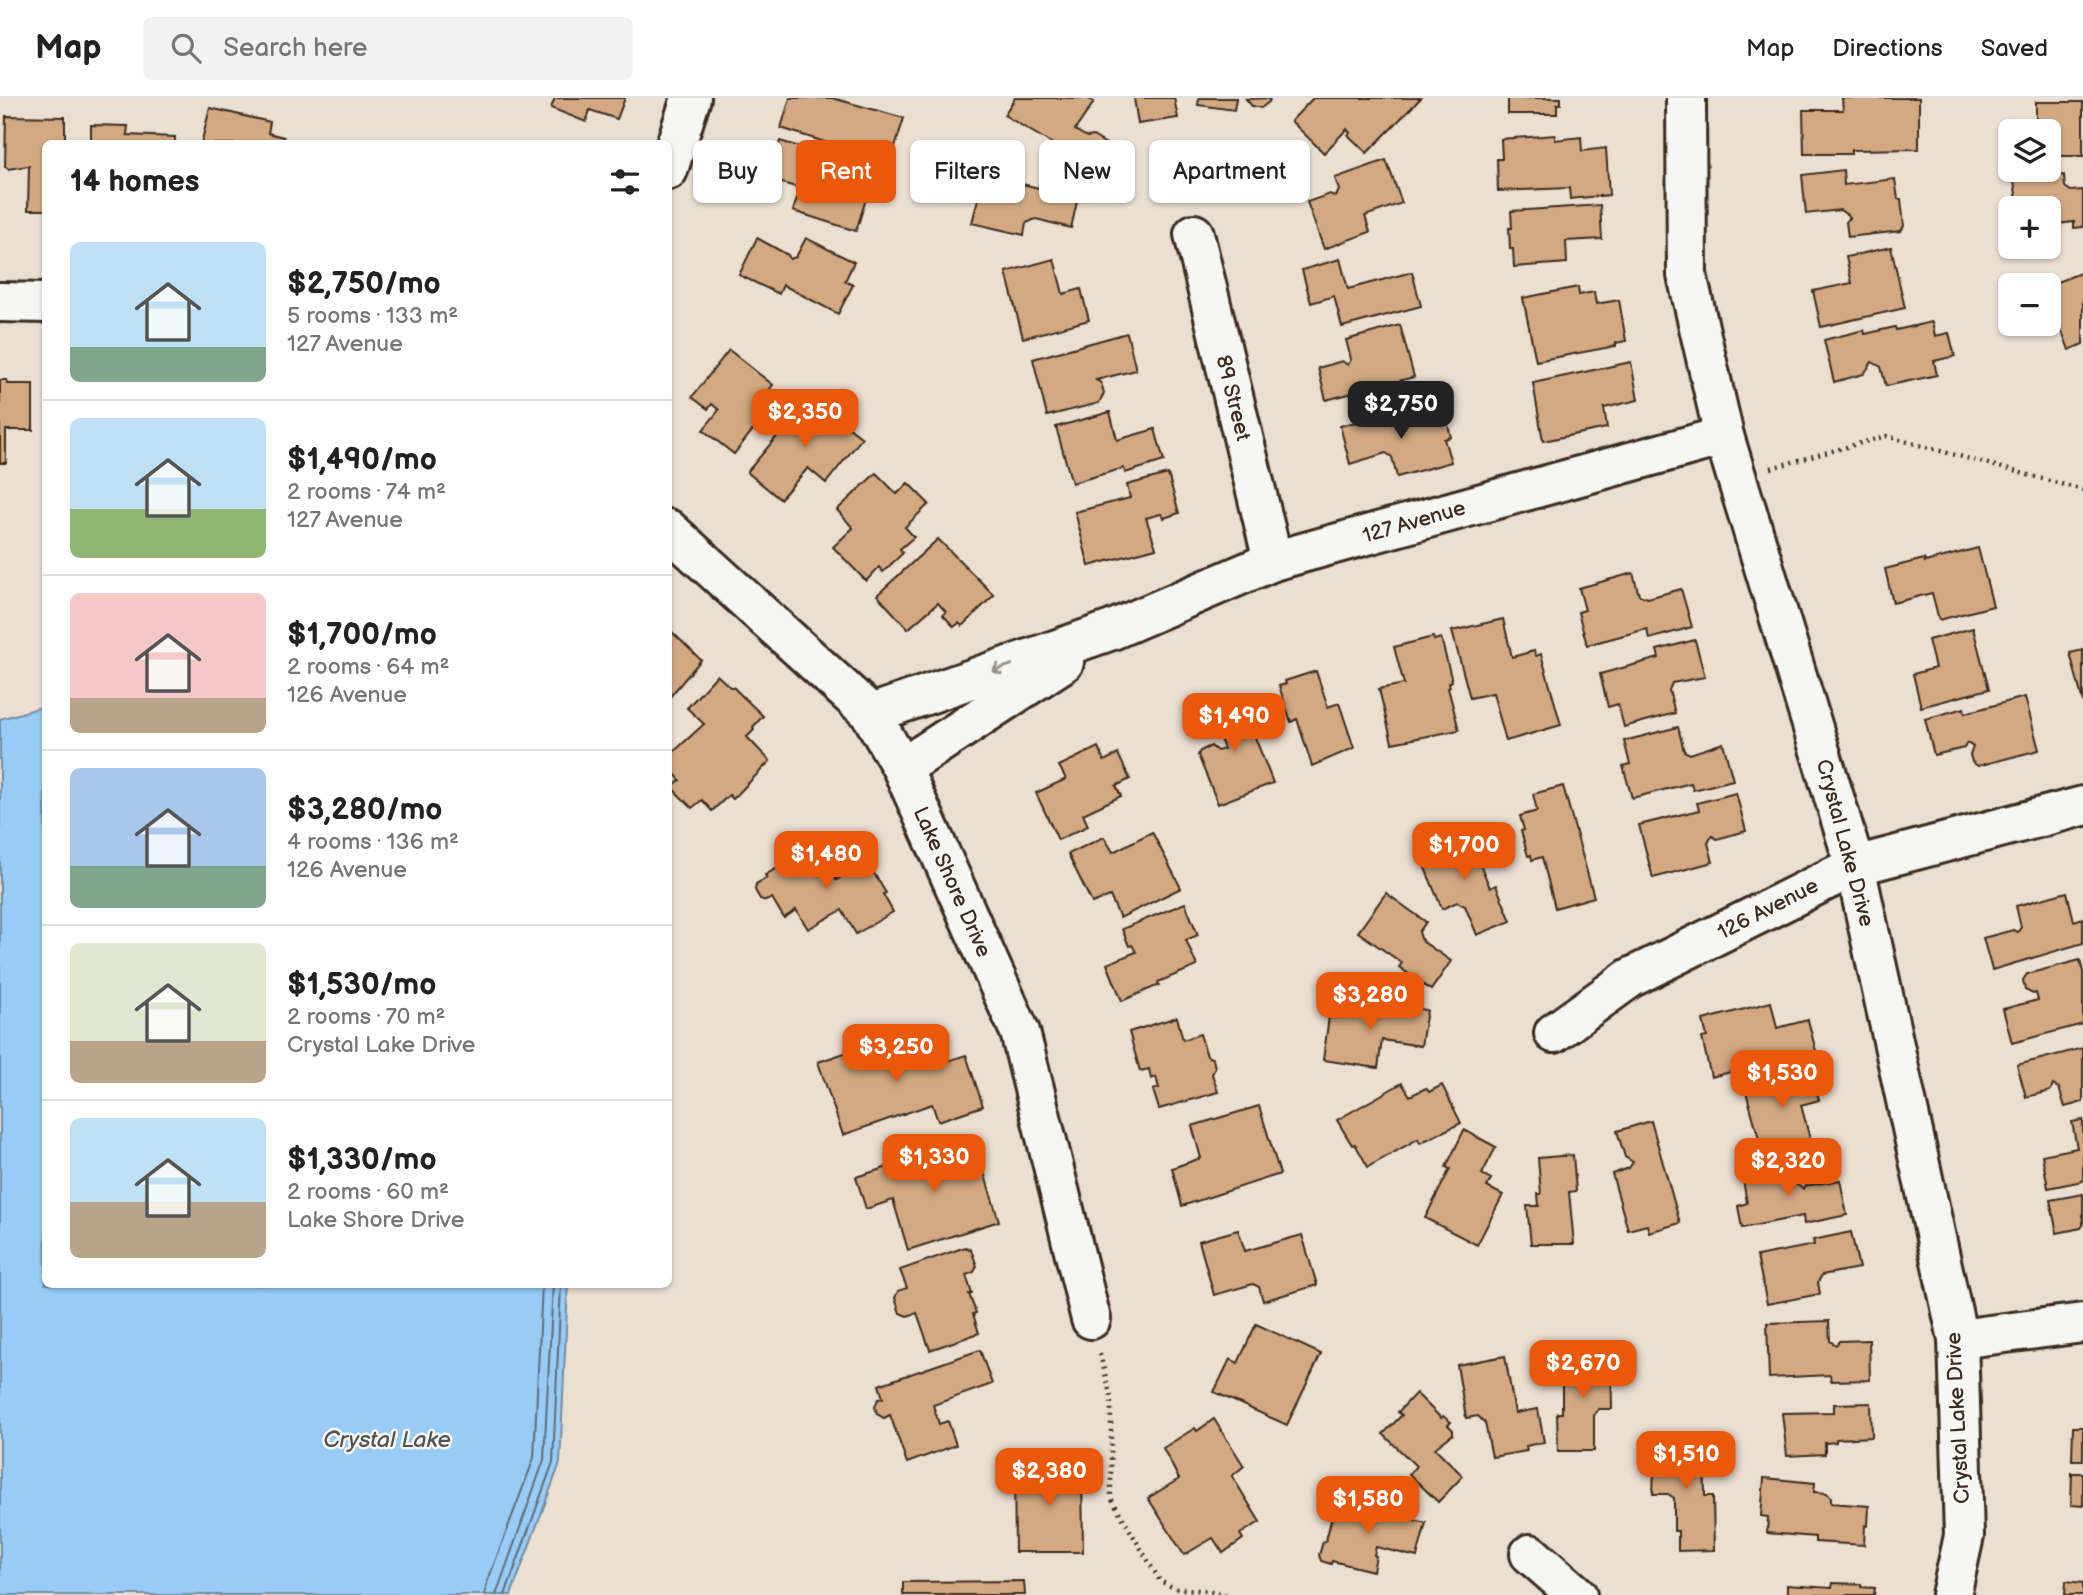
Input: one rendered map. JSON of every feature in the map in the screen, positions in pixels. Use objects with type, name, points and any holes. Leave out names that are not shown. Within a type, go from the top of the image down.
[{"type":"street","points":[[672,157],[691,98]]},
{"type":"street","name":"Crystal Lake Drive","points":[[1686,98],[1687,275],[1724,436],[1855,866],[1958,1339],[1964,1536],[1951,1595]]},
{"type":"street","name":"89 Street","points":[[1194,234],[1273,561]]},
{"type":"street","points":[[0,302],[42,303]]},
{"type":"street","name":"127 Avenue","points":[[871,714],[1112,630],[1273,561],[1724,436]]},
{"type":"street","name":"Lake Shore Drive","points":[[672,533],[871,714],[902,768],[1020,1032],[1091,1320]]},
{"type":"street","name":"127 Avenue","points":[[902,768],[1112,630]]},
{"type":"street","name":"126 Avenue","points":[[1554,1033],[1630,978],[1855,866],[2083,806]]},
{"type":"street","points":[[1958,1339],[2083,1323]]},
{"type":"street","points":[[1530,1554],[1577,1595]]},
{"type":"path","points":[[1737,477],[1886,436],[2083,490]]},
{"type":"path","points":[[1091,1320],[1111,1398],[1111,1498],[1160,1581],[1174,1588],[1227,1595]]},
{"type":"water","name":"Crystal Lake","points":[[42,707],[42,1288],[568,1288],[560,1463],[511,1595],[0,1595],[0,719]]},
{"type":"building","points":[[555,98],[625,98],[617,119],[590,110],[586,122],[551,108]]},
{"type":"building","points":[[790,98],[832,98],[904,118],[896,144],[896,140],[818,140],[781,128]]},
{"type":"building","points":[[1015,98],[1087,98],[1094,102],[1075,130],[1100,140],[1046,140],[1004,115]]},
{"type":"building","points":[[1134,98],[1174,98],[1178,118],[1138,124]]},
{"type":"building","points":[[1199,98],[1236,98],[1234,110],[1198,105]]},
{"type":"building","points":[[1270,98],[1261,108],[1252,106],[1246,99]]},
{"type":"building","points":[[1313,98],[1421,98],[1367,153],[1348,135],[1350,133],[1347,129],[1324,153],[1291,121]]},
{"type":"building","points":[[1508,98],[1561,98],[1561,104],[1557,104],[1557,114],[1508,114]]},
{"type":"building","points":[[1842,98],[1919,98],[1919,149],[1804,154],[1803,110],[1843,110]]},
{"type":"building","points":[[2036,102],[2083,102],[2083,156],[2061,156],[2061,119],[2036,119]]},
{"type":"building","points":[[210,108],[270,122],[268,133],[284,137],[284,140],[202,140]]},
{"type":"building","points":[[6,116],[65,117],[65,140],[42,140],[42,210],[28,210],[29,166],[8,169],[5,166]]},
{"type":"building","points":[[91,125],[128,126],[127,135],[175,137],[175,140],[91,140]]},
{"type":"building","points":[[1555,135],[1555,140],[1581,137],[1582,151],[1606,148],[1609,195],[1570,199],[1569,188],[1498,191],[1497,159],[1502,159],[1501,139]]},
{"type":"building","points":[[782,142],[796,146],[796,187],[782,183]]},
{"type":"building","points":[[1386,160],[1402,203],[1365,216],[1370,232],[1324,249],[1307,203],[1330,194],[1336,197],[1339,190],[1335,178]]},
{"type":"building","points":[[1843,170],[1844,185],[1895,179],[1898,199],[1901,199],[1904,226],[1901,231],[1848,237],[1846,222],[1850,217],[1840,210],[1806,214],[1802,175]]},
{"type":"building","points":[[2061,175],[2064,175],[2065,187],[2071,191],[2083,190],[2083,227],[2074,228],[2074,222],[2061,224],[2061,196],[2016,196],[2014,182],[2061,182]]},
{"type":"building","points":[[1025,185],[1039,188],[1039,203],[1077,203],[1071,228],[1036,219],[1026,223],[1024,235],[972,223],[977,203],[1025,203]]},
{"type":"building","points":[[796,201],[865,203],[856,231],[793,211]]},
{"type":"building","points":[[1600,205],[1602,239],[1566,241],[1567,263],[1514,267],[1513,249],[1510,249],[1511,211]]},
{"type":"building","points":[[757,238],[788,255],[790,259],[796,257],[806,238],[854,262],[845,281],[853,285],[838,314],[783,285],[779,294],[739,275]]},
{"type":"building","points":[[1891,247],[1905,308],[1821,327],[1813,291],[1852,283],[1846,257]]},
{"type":"building","points":[[1054,259],[1063,294],[1081,289],[1089,320],[1023,338],[1006,272]]},
{"type":"building","points":[[1340,259],[1348,289],[1412,272],[1421,306],[1342,327],[1334,296],[1311,303],[1302,270]]},
{"type":"building","points":[[2083,272],[2083,344],[2069,350],[2061,328],[2061,280]]},
{"type":"building","points":[[1578,287],[1579,295],[1594,292],[1596,304],[1619,300],[1626,341],[1616,343],[1616,346],[1536,361],[1523,298]]},
{"type":"building","points":[[1932,322],[1935,336],[1949,333],[1955,356],[1934,361],[1937,375],[1886,386],[1881,367],[1872,362],[1864,374],[1834,382],[1824,340],[1864,330],[1865,334]]},
{"type":"building","points":[[1400,325],[1414,377],[1326,400],[1318,368],[1342,361],[1348,365],[1351,359],[1346,340]]},
{"type":"building","points":[[1127,333],[1136,370],[1096,380],[1101,383],[1104,393],[1099,403],[1047,416],[1033,359]]},
{"type":"building","points":[[729,350],[773,385],[754,409],[763,417],[734,454],[703,430],[719,410],[712,404],[708,409],[692,397]]},
{"type":"building","points":[[1631,362],[1638,400],[1604,408],[1607,428],[1543,441],[1533,383]]},
{"type":"building","points":[[0,380],[7,380],[7,384],[33,384],[33,430],[6,430],[6,463],[0,463]]},
{"type":"building","points":[[810,397],[862,438],[826,483],[808,468],[780,499],[747,472]]},
{"type":"building","points":[[1443,406],[1451,437],[1444,439],[1451,462],[1397,477],[1392,457],[1386,453],[1350,464],[1340,426],[1382,415],[1384,423]]},
{"type":"building","points":[[1110,412],[1117,440],[1155,429],[1164,461],[1125,473],[1124,468],[1072,483],[1056,427]]},
{"type":"building","points":[[876,473],[897,494],[908,483],[929,504],[905,527],[914,537],[900,549],[903,553],[883,572],[879,567],[866,581],[833,547],[853,528],[837,510]]},
{"type":"building","points":[[1168,474],[1179,513],[1164,518],[1161,514],[1146,518],[1156,548],[1089,566],[1075,512],[1130,498],[1127,485]]},
{"type":"building","points":[[938,539],[994,595],[962,626],[959,623],[954,627],[943,615],[946,612],[938,603],[908,629],[877,595]]},
{"type":"building","points":[[1978,548],[1993,606],[1939,620],[1932,593],[1893,603],[1885,569]]},
{"type":"building","points":[[1633,573],[1639,595],[1648,598],[1681,589],[1692,627],[1649,639],[1647,629],[1587,645],[1578,612],[1585,610],[1579,588]]},
{"type":"building","points":[[1503,619],[1512,657],[1534,651],[1536,656],[1541,654],[1561,725],[1506,741],[1493,693],[1470,698],[1452,631]]},
{"type":"building","points":[[1973,628],[1989,689],[1921,707],[1913,674],[1935,668],[1928,640]]},
{"type":"building","points":[[672,632],[701,660],[672,694]]},
{"type":"building","points":[[1433,637],[1434,640],[1441,638],[1452,681],[1448,688],[1459,730],[1392,743],[1379,689],[1404,684],[1394,647]]},
{"type":"building","points":[[1695,640],[1705,677],[1672,683],[1669,690],[1675,713],[1624,727],[1618,704],[1608,707],[1600,674],[1659,658],[1657,650]]},
{"type":"building","points":[[2083,650],[2083,702],[2070,653]]},
{"type":"building","points":[[1316,671],[1328,707],[1339,703],[1354,748],[1312,766],[1297,719],[1291,722],[1279,686],[1286,684],[1285,681]]},
{"type":"building","points":[[717,675],[763,716],[747,737],[770,761],[733,799],[729,795],[712,811],[702,800],[692,808],[672,788],[680,780],[672,771],[672,753],[704,724],[687,708]]},
{"type":"building","points":[[1242,695],[1273,783],[1218,804],[1198,755],[1200,751],[1211,746],[1217,751],[1224,749],[1208,709]]},
{"type":"building","points":[[2025,697],[2039,750],[1978,766],[1972,762],[1970,755],[1973,747],[1967,743],[1964,748],[1934,755],[1925,719],[1964,708],[1965,713]]},
{"type":"building","points":[[1678,727],[1684,751],[1690,754],[1723,743],[1733,780],[1693,790],[1691,783],[1632,798],[1623,766],[1630,764],[1624,741]]},
{"type":"building","points":[[1098,747],[1104,761],[1118,754],[1130,779],[1116,786],[1121,796],[1083,814],[1088,826],[1058,840],[1036,793],[1066,779],[1059,766]]},
{"type":"building","points":[[1563,786],[1594,897],[1555,908],[1542,857],[1532,860],[1531,855],[1528,856],[1520,816],[1537,811],[1533,794]]},
{"type":"building","points":[[1736,793],[1746,831],[1717,839],[1712,836],[1708,843],[1713,862],[1653,878],[1639,825],[1699,810],[1697,803]]},
{"type":"building","points":[[1466,831],[1490,888],[1496,885],[1511,921],[1477,935],[1465,906],[1457,902],[1442,909],[1418,851]]},
{"type":"building","points":[[1152,832],[1181,888],[1120,918],[1110,896],[1092,903],[1068,854],[1104,837],[1113,852]]},
{"type":"building","points":[[827,842],[840,863],[830,869],[836,880],[867,862],[886,893],[883,894],[893,912],[856,934],[842,910],[808,929],[796,910],[784,918],[772,898],[766,901],[760,899],[755,890],[756,884],[767,878],[765,875],[790,861],[791,864]]},
{"type":"building","points":[[2067,892],[2074,921],[2083,918],[2083,943],[1992,970],[1983,938],[2013,930],[2018,932],[2021,927],[2016,906]]},
{"type":"building","points":[[1386,893],[1426,922],[1419,932],[1422,941],[1451,961],[1431,990],[1399,967],[1402,963],[1358,932]]},
{"type":"building","points":[[1185,903],[1198,935],[1186,940],[1197,966],[1122,1001],[1107,964],[1136,952],[1132,945],[1129,946],[1122,929]]},
{"type":"building","points":[[2080,960],[2083,972],[2083,1024],[2012,1043],[2003,1009],[2038,1000],[2036,993],[2025,990],[2023,980],[2027,974]]},
{"type":"building","points":[[1331,1002],[1386,1009],[1386,1004],[1427,1010],[1421,1046],[1382,1040],[1378,1068],[1323,1060]]},
{"type":"building","points":[[1771,1002],[1777,1028],[1808,1020],[1818,1059],[1773,1070],[1771,1062],[1711,1077],[1702,1038],[1707,1037],[1703,1020]]},
{"type":"building","points":[[1177,1017],[1183,1040],[1200,1034],[1207,1056],[1213,1059],[1215,1068],[1212,1074],[1218,1092],[1159,1109],[1153,1090],[1159,1088],[1156,1077],[1151,1079],[1149,1069],[1140,1071],[1129,1032]]},
{"type":"building","points":[[911,1031],[926,1068],[966,1055],[983,1106],[938,1121],[932,1104],[843,1135],[818,1062]]},
{"type":"building","points":[[2083,1048],[2083,1102],[2065,1107],[2059,1088],[2053,1085],[2050,1091],[2026,1097],[2017,1065]]},
{"type":"building","points":[[1811,1070],[1819,1100],[1801,1105],[1810,1139],[1763,1153],[1745,1088]]},
{"type":"building","points":[[1402,1083],[1410,1096],[1426,1088],[1429,1092],[1442,1085],[1461,1123],[1420,1143],[1418,1139],[1368,1167],[1337,1120]]},
{"type":"building","points":[[1259,1106],[1280,1174],[1182,1206],[1172,1168],[1201,1158],[1192,1126]]},
{"type":"building","points":[[2083,1120],[2083,1181],[2048,1188],[2042,1155],[2077,1148],[2072,1122]]},
{"type":"building","points":[[1651,1121],[1680,1223],[1649,1232],[1647,1225],[1628,1230],[1612,1174],[1629,1168],[1633,1162],[1625,1157],[1617,1131]]},
{"type":"building","points":[[1464,1130],[1496,1147],[1482,1174],[1491,1179],[1487,1187],[1503,1195],[1477,1245],[1425,1218],[1450,1169],[1446,1167]]},
{"type":"building","points":[[974,1140],[999,1221],[908,1250],[893,1200],[866,1209],[856,1177]]},
{"type":"building","points":[[1573,1155],[1576,1191],[1569,1192],[1574,1244],[1531,1244],[1527,1206],[1539,1206],[1538,1194],[1541,1194],[1538,1158]]},
{"type":"building","points":[[1793,1164],[1797,1185],[1804,1189],[1805,1186],[1840,1180],[1847,1215],[1804,1224],[1803,1216],[1742,1228],[1738,1206],[1747,1203],[1742,1174]]},
{"type":"building","points":[[2083,1194],[2081,1228],[2057,1233],[2050,1200]]},
{"type":"building","points":[[1238,1230],[1245,1251],[1302,1235],[1317,1285],[1263,1301],[1259,1287],[1253,1284],[1214,1295],[1199,1241]]},
{"type":"building","points":[[1851,1232],[1859,1268],[1822,1275],[1818,1282],[1820,1294],[1767,1304],[1757,1256],[1814,1245],[1813,1240]]},
{"type":"building","points":[[965,1247],[971,1250],[977,1266],[974,1272],[966,1275],[979,1333],[930,1350],[917,1313],[907,1316],[900,1313],[895,1298],[898,1291],[907,1288],[900,1270]]},
{"type":"building","points":[[1829,1321],[1830,1341],[1836,1345],[1839,1341],[1869,1340],[1870,1380],[1831,1381],[1830,1375],[1769,1378],[1767,1323]]},
{"type":"building","points":[[1256,1324],[1321,1354],[1287,1425],[1214,1392],[1230,1359],[1238,1363]]},
{"type":"building","points":[[980,1350],[992,1384],[933,1405],[939,1424],[948,1421],[956,1445],[907,1463],[890,1415],[884,1418],[877,1414],[875,1407],[878,1399],[883,1398],[879,1385]]},
{"type":"building","points":[[1562,1355],[1611,1355],[1612,1409],[1599,1409],[1594,1415],[1594,1451],[1558,1451],[1557,1413],[1562,1413]]},
{"type":"building","points":[[1505,1356],[1515,1413],[1538,1409],[1544,1442],[1526,1446],[1527,1451],[1492,1457],[1485,1423],[1478,1416],[1466,1418],[1457,1365]]},
{"type":"building","points":[[1416,1393],[1441,1418],[1443,1416],[1451,1422],[1448,1425],[1453,1434],[1435,1448],[1463,1476],[1438,1502],[1409,1474],[1416,1466],[1383,1434],[1402,1415],[1398,1412]]},
{"type":"building","points":[[1871,1403],[1872,1437],[1836,1439],[1836,1442],[1825,1443],[1825,1454],[1787,1456],[1782,1413],[1834,1412],[1834,1404]]},
{"type":"building","points":[[1214,1419],[1244,1466],[1232,1476],[1260,1522],[1240,1534],[1243,1539],[1223,1553],[1213,1538],[1184,1555],[1148,1498],[1179,1479],[1163,1448]]},
{"type":"building","points":[[2073,1427],[2083,1427],[2083,1460],[2072,1460]]},
{"type":"building","points":[[1655,1439],[1704,1439],[1705,1496],[1713,1496],[1714,1550],[1678,1551],[1678,1531],[1674,1531],[1674,1498],[1668,1494],[1653,1494]]},
{"type":"building","points":[[1082,1464],[1083,1552],[1015,1552],[1014,1465]]},
{"type":"building","points":[[2072,1473],[2083,1473],[2083,1506],[2071,1505]]},
{"type":"building","points":[[1764,1478],[1815,1483],[1814,1492],[1827,1493],[1831,1503],[1869,1506],[1864,1545],[1815,1542],[1815,1537],[1767,1533],[1768,1517],[1761,1516]]},
{"type":"building","points":[[1336,1501],[1426,1523],[1417,1557],[1376,1547],[1373,1571],[1321,1561],[1319,1555],[1326,1540]]},
{"type":"building","points":[[1024,1581],[1025,1595],[903,1595],[903,1582]]},
{"type":"building","points":[[2066,1581],[2083,1583],[2083,1595],[2065,1595]]},
{"type":"building","points":[[1833,1583],[1861,1584],[1861,1587],[1875,1588],[1874,1595],[1787,1595],[1787,1585],[1832,1588]]}]
